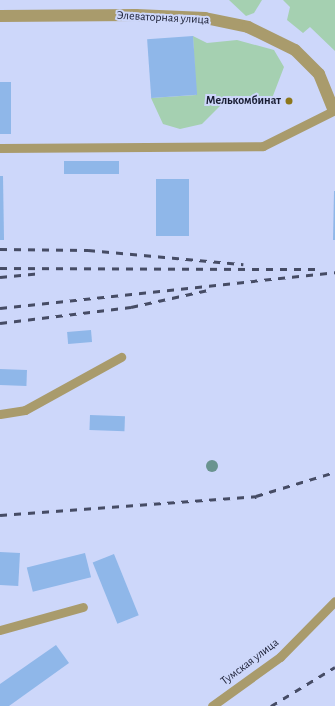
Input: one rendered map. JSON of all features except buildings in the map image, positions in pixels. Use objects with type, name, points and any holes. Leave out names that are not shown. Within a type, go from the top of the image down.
[{"type":"street","name":"Элеваторная улица","points":[[0,16],[152,16],[205,18],[248,27],[295,50],[319,74],[334,109]]},
{"type":"lane","points":[[0,148],[263,146],[334,109]]},
{"type":"lane","points":[[0,414],[24,410],[121,357]]},
{"type":"lane","name":"Тумская улица","points":[[212,706],[280,657],[335,601]]},
{"type":"lane","points":[[0,630],[84,607]]},
{"type":"green space","points":[[229,0],[262,0],[254,13],[246,16]]},
{"type":"green space","points":[[283,0],[335,0],[335,51],[310,27],[303,33],[287,20],[290,7]]},
{"type":"green space","points":[[193,36],[207,43],[237,40],[274,50],[284,67],[271,101],[228,98],[202,124],[180,129],[163,124],[151,98],[196,95]]},
{"type":"railway","points":[[0,249],[88,250],[243,264]]},
{"type":"railway","points":[[0,268],[321,269]]},
{"type":"railway","points":[[0,308],[335,272]]},
{"type":"railway","points":[[0,277],[42,273]]},
{"type":"railway","points":[[0,323],[131,307],[208,290]]},
{"type":"railway","points":[[0,515],[256,496],[335,472]]},
{"type":"railway","points":[[271,706],[335,667]]},
{"type":"place","name":"Мелькомбинат","points":[[289,101]]}]
